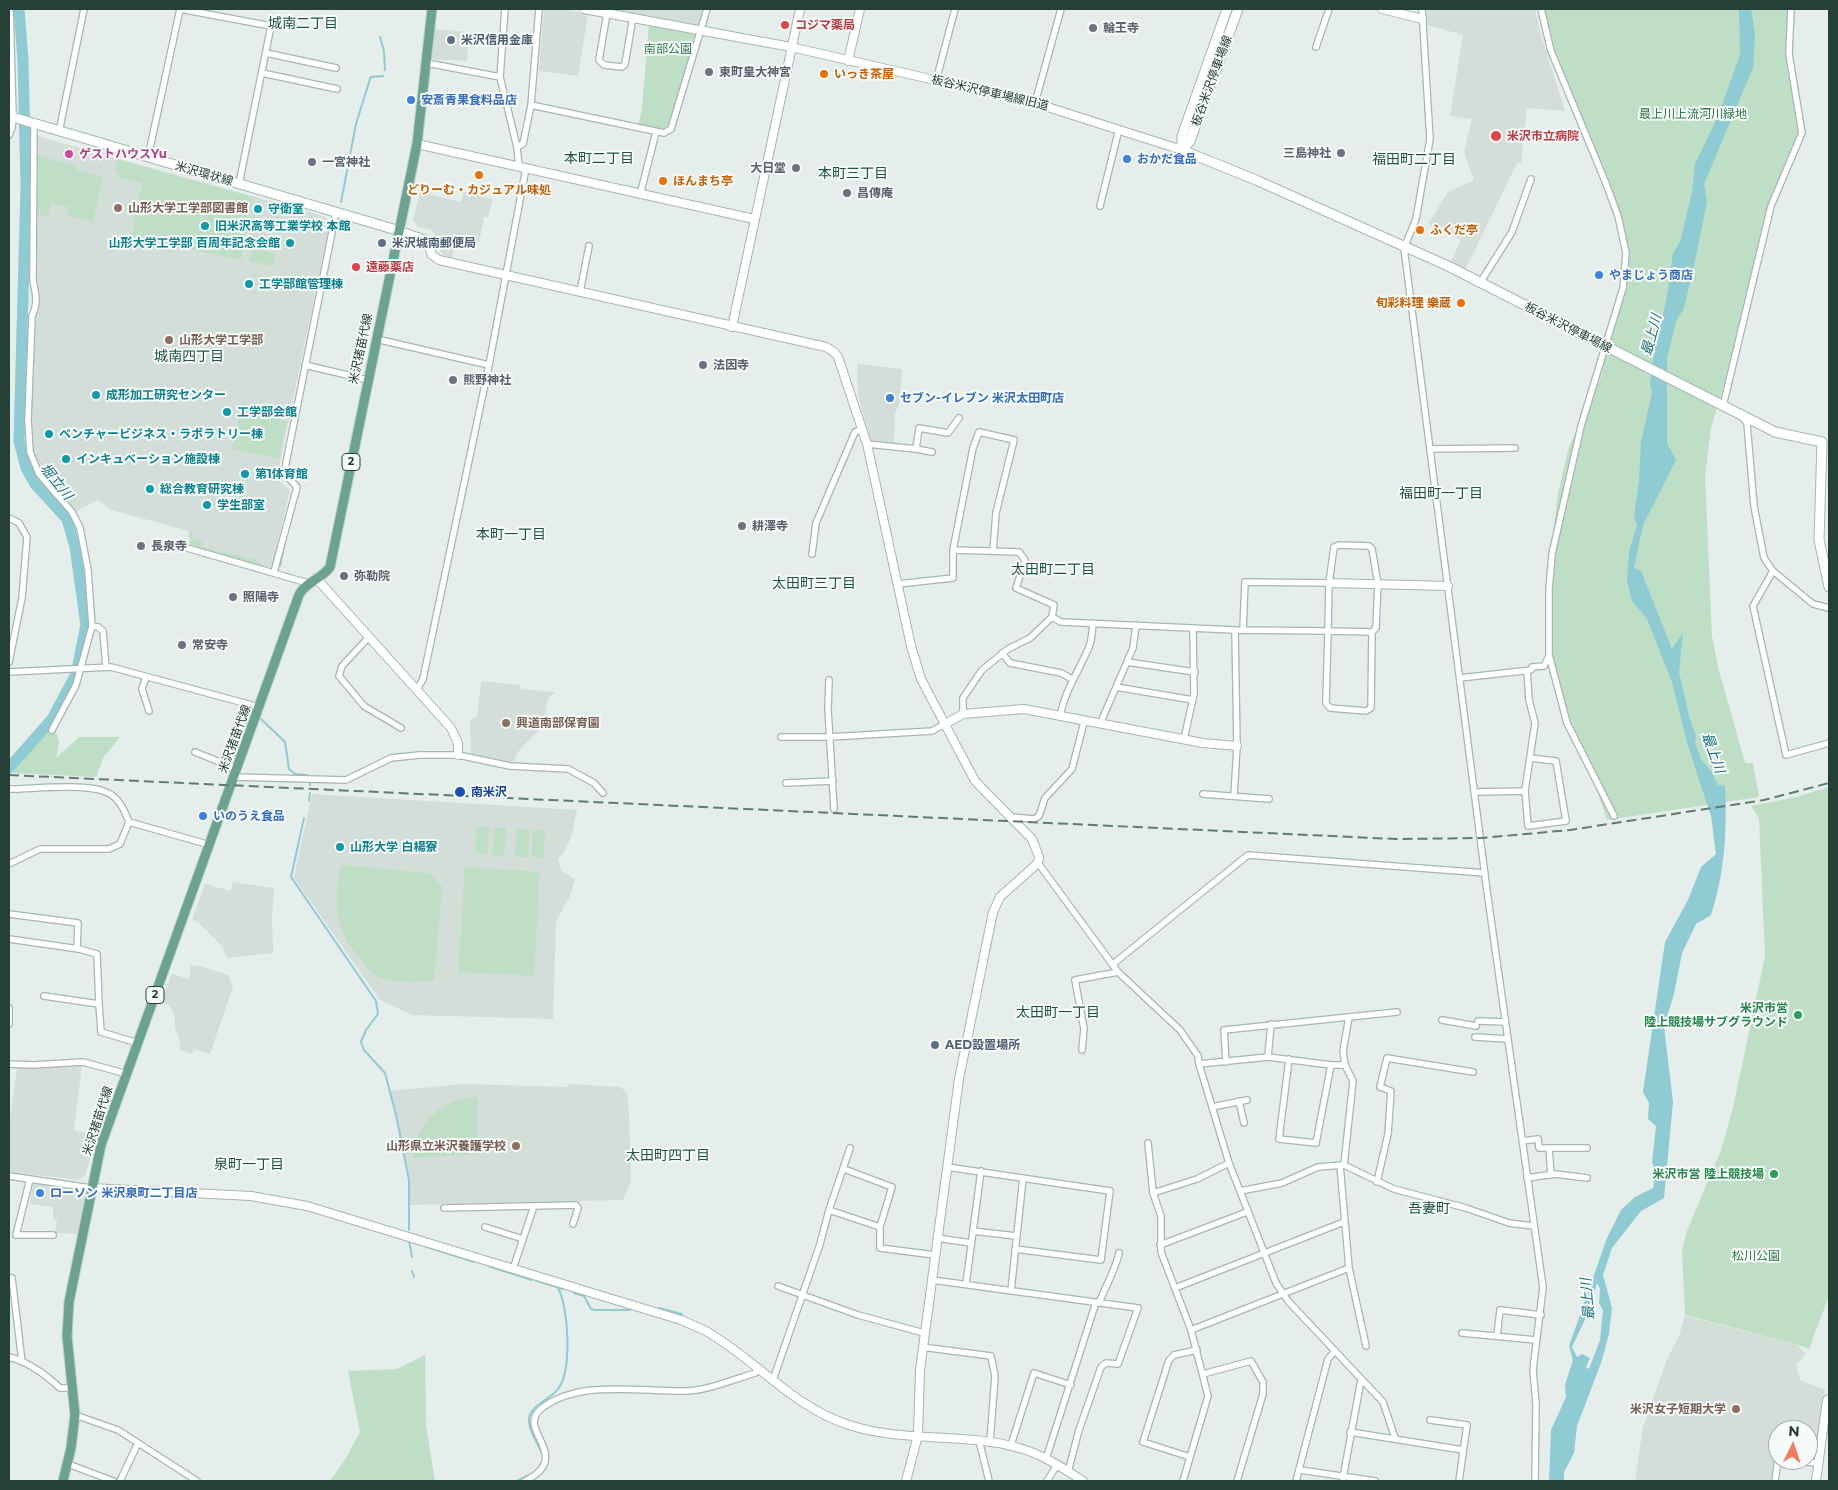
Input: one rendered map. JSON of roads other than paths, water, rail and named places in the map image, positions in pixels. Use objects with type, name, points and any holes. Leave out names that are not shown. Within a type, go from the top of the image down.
[{"type":"main road","name":"米沢猪苗代線","points":[[63,1481],[68,1464],[75,1415],[67,1317],[101,1144],[299,596],[312,581],[326,573],[330,567],[418,144],[432,9]]},
{"type":"main road","name":"板谷米沢停車場線","points":[[1182,150],[1182,136],[1227,9]]},
{"type":"main road","name":"板谷米沢停車場線","points":[[1182,150],[1190,141],[1238,9]]},
{"type":"main road","name":"米沢環状線","points":[[12,117],[400,231]]},
{"type":"main road","name":"板谷米沢停車場線","points":[[1182,150],[1256,180],[1480,282],[1775,432],[1826,443],[1819,540],[1829,587]]},
{"type":"street","points":[[9,135],[12,128],[10,9]]},
{"type":"street","points":[[59,132],[84,9]]},
{"type":"street","points":[[148,157],[180,9],[271,26],[239,184]]},
{"type":"street","points":[[417,690],[423,679],[489,365],[523,168],[500,77],[505,9]]},
{"type":"street","points":[[517,148],[523,144],[531,105],[539,9]]},
{"type":"street","name":"板谷米沢停車場線旧道","points":[[584,9],[791,47],[1035,103],[1182,150]]},
{"type":"street","points":[[531,105],[664,133],[671,129],[707,9]]},
{"type":"street","points":[[732,327],[800,9]]},
{"type":"street","points":[[848,61],[860,9]]},
{"type":"street","points":[[936,80],[955,9]]},
{"type":"street","points":[[1035,103],[1061,9]]},
{"type":"street","points":[[1316,47],[1328,9]]},
{"type":"street","points":[[1382,9],[1422,19]]},
{"type":"street","points":[[1422,9],[1430,139],[1416,219],[1404,248],[1485,874],[1543,1287],[1533,1370],[1536,1404],[1535,1481]]},
{"type":"street","points":[[1541,9],[1551,50],[1605,181],[1624,237],[1626,253],[1623,288],[1607,348],[1581,426],[1552,554],[1549,590],[1550,656],[1567,723],[1614,816]]},
{"type":"street","points":[[1720,405],[1771,206],[1802,133],[1789,54],[1791,9]]},
{"type":"street","points":[[607,13],[599,60],[604,65],[622,67],[626,64],[633,18]]},
{"type":"street","points":[[266,53],[336,68]]},
{"type":"street","points":[[427,63],[500,77]]},
{"type":"street","points":[[262,73],[337,89]]},
{"type":"street","points":[[34,124],[34,280],[37,297],[31,324],[28,438],[33,463],[39,474],[72,512],[80,528],[88,570],[92,626],[81,669],[68,703],[52,730]]},
{"type":"street","points":[[1100,206],[1119,129]]},
{"type":"street","points":[[640,195],[656,132]]},
{"type":"street","points":[[418,144],[754,219]]},
{"type":"street","points":[[1480,282],[1512,232],[1531,179]]},
{"type":"street","points":[[274,572],[297,487],[284,473],[336,212]]},
{"type":"street","points":[[400,231],[426,240],[432,255],[439,260],[826,347],[834,352],[841,365],[867,444],[916,667],[925,689],[975,781],[1032,838],[1039,857],[1038,863],[1000,896],[993,912],[959,1078],[922,1347],[918,1435],[906,1481]]},
{"type":"street","points":[[580,292],[589,246]]},
{"type":"street","points":[[376,339],[489,365]]},
{"type":"street","points":[[305,365],[368,380]]},
{"type":"street","points":[[1742,416],[1747,423],[1754,506],[1764,558],[1773,572],[1813,604],[1829,608]]},
{"type":"street","points":[[916,449],[919,428],[948,433],[959,418]]},
{"type":"street","points":[[812,554],[816,523],[838,467],[855,432],[862,430]]},
{"type":"street","points":[[898,584],[954,578],[953,550],[965,485],[979,432],[1014,440],[996,513],[993,551]]},
{"type":"street","points":[[867,444],[932,452]]},
{"type":"street","points":[[1430,449],[1515,448]]},
{"type":"street","points":[[9,518],[19,523],[27,537],[22,598],[9,662]]},
{"type":"street","points":[[1338,545],[1369,546],[1372,549],[1378,584],[1376,628],[1372,632],[1370,708],[1366,711],[1330,708],[1326,703],[1329,583],[1334,547],[1338,545]]},
{"type":"street","points":[[187,548],[312,581],[369,637],[455,734],[458,755]]},
{"type":"street","points":[[953,550],[1019,552],[1025,560],[1016,588],[1054,605],[1052,618],[1030,638],[1002,653],[982,670],[969,686],[963,698],[963,714]]},
{"type":"street","points":[[1773,572],[1753,606],[1786,756],[1829,743]]},
{"type":"street","points":[[1243,630],[1245,582],[1448,586]]},
{"type":"street","points":[[1052,618],[1061,622],[1234,630],[1372,632]]},
{"type":"street","points":[[1060,716],[1072,679],[1090,645],[1093,623]]},
{"type":"street","points":[[1100,724],[1128,662],[1133,648],[1136,625]]},
{"type":"street","points":[[92,626],[98,627],[103,631],[106,667]]},
{"type":"street","points":[[1184,739],[1193,700],[1195,672],[1192,628]]},
{"type":"street","points":[[1234,630],[1237,746],[1234,796]]},
{"type":"street","points":[[369,637],[342,666],[339,676],[364,706],[401,728]]},
{"type":"street","points":[[1002,653],[1010,663],[1061,673],[1072,679]]},
{"type":"street","points":[[1460,678],[1527,671],[1532,667],[1544,666],[1550,656]]},
{"type":"street","points":[[1128,662],[1195,672]]},
{"type":"street","points":[[9,672],[106,667],[259,707]]},
{"type":"street","points":[[1527,671],[1529,700],[1535,722],[1525,791],[1528,826],[1566,821],[1556,761],[1530,758]]},
{"type":"street","points":[[146,676],[142,689],[149,710]]},
{"type":"street","points":[[829,680],[834,809]]},
{"type":"street","points":[[1116,687],[1193,700]]},
{"type":"street","points":[[781,737],[830,737],[932,731],[963,714],[1024,709],[1084,722],[1237,746]]},
{"type":"street","points":[[1011,817],[1034,819],[1039,816],[1045,798],[1072,769],[1084,722]]},
{"type":"street","points":[[195,752],[236,773],[346,780],[391,758],[458,755],[510,766],[568,769],[594,783],[603,793]]},
{"type":"street","points":[[786,782],[833,781]]},
{"type":"street","points":[[9,789],[86,789],[106,792],[122,805],[129,822],[120,844],[109,849],[40,849],[9,864]]},
{"type":"street","points":[[1475,792],[1525,791]]},
{"type":"street","points":[[1203,794],[1269,799]]},
{"type":"street","points":[[129,822],[210,845]]},
{"type":"street","points":[[1113,964],[1248,855],[1485,874]]},
{"type":"street","points":[[1038,863],[1118,972],[1180,1030],[1198,1056],[1198,1064],[1228,1163],[1282,1294],[1334,1352],[1383,1402],[1395,1438]]},
{"type":"street","points":[[9,914],[78,923],[77,949]]},
{"type":"street","points":[[9,939],[77,949],[97,954],[101,1032],[138,1043]]},
{"type":"street","points":[[1082,1050],[1084,1029],[1075,980],[1118,972]]},
{"type":"street","points":[[44,996],[99,1004]]},
{"type":"street","points":[[9,1008],[9,1024]]},
{"type":"street","points":[[1226,1062],[1224,1030],[1397,1012]]},
{"type":"street","points":[[1349,1017],[1344,1051],[1345,1065],[1353,1081],[1342,1165],[1344,1222],[1349,1268],[1366,1346]]},
{"type":"street","points":[[1442,1020],[1477,1023],[1505,1022]]},
{"type":"street","points":[[1268,1057],[1271,1024]]},
{"type":"street","points":[[1475,1037],[1508,1039]]},
{"type":"street","points":[[1198,1064],[1268,1057],[1345,1065]]},
{"type":"street","points":[[1377,1182],[1388,1134],[1391,1091],[1380,1088],[1388,1058],[1473,1072]]},
{"type":"street","points":[[1289,1059],[1279,1140],[1316,1143],[1331,1065]]},
{"type":"street","points":[[9,1064],[33,1065],[83,1062],[127,1074]]},
{"type":"street","points":[[1212,1107],[1247,1100]]},
{"type":"street","points":[[1239,1102],[1244,1123]]},
{"type":"street","points":[[1522,1140],[1538,1139],[1539,1148],[1587,1148]]},
{"type":"street","points":[[1148,1143],[1153,1193],[1161,1216],[1161,1252],[1192,1330],[1208,1396],[1183,1481]]},
{"type":"street","points":[[773,1380],[820,1244],[829,1210],[850,1148]]},
{"type":"street","points":[[1549,1148],[1551,1174]]},
{"type":"street","points":[[1153,1193],[1197,1179],[1228,1163]]},
{"type":"street","points":[[1240,1191],[1282,1183],[1318,1167],[1342,1165],[1394,1189],[1466,1208],[1509,1223],[1534,1226]]},
{"type":"street","points":[[947,1167],[1110,1191],[1101,1260],[1015,1249]]},
{"type":"street","points":[[844,1169],[892,1187],[880,1227],[880,1248],[935,1256]]},
{"type":"street","points":[[966,1284],[980,1171]]},
{"type":"street","points":[[1527,1178],[1551,1174],[1587,1178]]},
{"type":"street","points":[[9,1176],[91,1188],[251,1196],[293,1203],[513,1269],[704,1330],[725,1342],[799,1401],[837,1421],[867,1430],[978,1440],[1011,1445],[1046,1459],[1080,1480]]},
{"type":"street","points":[[1011,1291],[1023,1178]]},
{"type":"street","points":[[30,1179],[16,1235],[53,1236]]},
{"type":"street","points":[[444,1208],[576,1205],[578,1208],[573,1224]]},
{"type":"street","points":[[513,1269],[534,1206]]},
{"type":"street","points":[[829,1210],[880,1227]]},
{"type":"street","points":[[1160,1245],[1247,1212]]},
{"type":"street","points":[[1175,1288],[1344,1222]]},
{"type":"street","points":[[485,1227],[523,1239]]},
{"type":"street","points":[[973,1232],[1016,1236]]},
{"type":"street","points":[[937,1238],[971,1242]]},
{"type":"street","points":[[1046,1459],[1098,1303],[1113,1275],[1119,1253]]},
{"type":"street","points":[[1192,1330],[1349,1268]]},
{"type":"street","points":[[9,1278],[12,1278],[22,1362]]},
{"type":"street","points":[[932,1280],[1138,1308],[1118,1364],[1106,1363],[1100,1367],[1079,1430],[1068,1472]]},
{"type":"street","points":[[778,1286],[858,1315],[924,1333]]},
{"type":"street","points":[[1497,1336],[1500,1310],[1541,1315]]},
{"type":"street","points":[[1462,1333],[1536,1340]]},
{"type":"street","points":[[922,1347],[991,1356],[995,1376],[990,1442]]},
{"type":"street","points":[[1190,1457],[1143,1442],[1169,1360],[1174,1355],[1197,1350]]},
{"type":"street","points":[[1296,1481],[1328,1359],[1334,1352]]},
{"type":"street","points":[[9,1357],[45,1374],[60,1388],[72,1388]]},
{"type":"street","points":[[1203,1374],[1251,1361],[1262,1382],[1263,1394],[1238,1481]]},
{"type":"street","points":[[525,1481],[540,1472],[546,1463],[546,1454],[535,1428],[534,1419],[539,1410],[553,1400],[588,1390],[687,1392],[755,1373],[760,1369]]},
{"type":"street","points":[[1011,1445],[1034,1373],[1071,1385]]},
{"type":"street","points":[[1343,1478],[1361,1380]]},
{"type":"street","points":[[1818,1464],[1827,1400],[1829,1399]]},
{"type":"street","points":[[75,1415],[118,1430],[197,1481]]},
{"type":"street","points":[[1430,1420],[1467,1426],[1459,1481]]},
{"type":"street","points":[[1350,1432],[1463,1450]]},
{"type":"street","points":[[978,1440],[989,1481]]},
{"type":"street","points":[[120,1481],[138,1443]]},
{"type":"street","points":[[68,1464],[113,1481]]},
{"type":"street","points":[[1048,1481],[1057,1465]]},
{"type":"street","points":[[1300,1470],[1343,1478],[1375,1481]]},
{"type":"water","name":"最上川","points":[[1739,9],[1751,9],[1755,34],[1753,68],[1704,184],[1707,202],[1694,266],[1684,308],[1676,321],[1667,358],[1667,443],[1676,460],[1643,525],[1634,568],[1641,571],[1672,649],[1683,633],[1679,672],[1690,720],[1696,735],[1695,743],[1701,759],[1711,771],[1718,785],[1725,786],[1726,819],[1722,867],[1711,915],[1696,924],[1682,953],[1674,994],[1664,1027],[1673,1102],[1664,1198],[1641,1211],[1612,1248],[1603,1275],[1612,1308],[1609,1334],[1601,1363],[1577,1426],[1574,1453],[1564,1472],[1564,1481],[1549,1481],[1551,1430],[1566,1397],[1565,1385],[1573,1360],[1569,1346],[1607,1238],[1621,1210],[1635,1197],[1653,1188],[1656,1174],[1652,1162],[1656,1126],[1648,1119],[1649,1103],[1643,1092],[1665,942],[1688,900],[1701,867],[1716,854],[1711,816],[1688,746],[1672,682],[1647,619],[1632,601],[1627,580],[1629,551],[1637,525],[1634,517],[1639,481],[1641,442],[1652,393],[1650,383],[1655,347],[1666,302],[1673,253],[1680,242],[1692,192],[1695,164],[1718,116],[1740,55]],"holes":[[[1597,1283],[1600,1289],[1599,1303],[1603,1310],[1600,1340],[1589,1369],[1586,1367],[1590,1358],[1582,1354],[1577,1357],[1572,1347],[1590,1309]]]},
{"type":"waterway","name":"堀立川","points":[[9,768],[52,719],[76,674],[86,625],[75,547],[67,519],[35,484],[26,468],[19,441],[26,186],[23,61],[19,9]]},
{"type":"waterway","points":[[380,37],[384,51],[385,70]]},
{"type":"waterway","points":[[341,202],[356,124],[370,79],[371,77],[383,76]]},
{"type":"waterway","points":[[280,566],[284,546]]},
{"type":"waterway","points":[[261,719],[285,742],[289,769],[295,774],[307,775]]},
{"type":"waterway","points":[[309,801],[310,793]]},
{"type":"waterway","points":[[304,818],[291,877],[376,1001],[378,1014],[366,1030],[361,1042],[364,1050],[385,1073],[396,1115],[409,1180],[409,1230]]},
{"type":"waterway","points":[[409,1240],[412,1257]]},
{"type":"waterway","points":[[415,1243],[474,1262]]},
{"type":"waterway","points":[[488,1266],[532,1280]]},
{"type":"waterway","points":[[412,1271],[414,1277]]},
{"type":"waterway","points":[[537,1281],[563,1289]]},
{"type":"waterway","points":[[543,1455],[532,1433],[529,1419],[533,1410],[558,1389],[565,1368],[567,1324],[562,1297],[558,1288]]},
{"type":"waterway","points":[[574,1293],[584,1296],[591,1309],[630,1310]]},
{"type":"waterway","points":[[659,1308],[682,1314]]},
{"type":"waterway","points":[[517,1481],[529,1475]]},
{"type":"railway","points":[[9,775],[1396,839],[1481,838],[1570,830],[1764,800],[1829,783]]},
{"type":"place","name":"コジマ薬局","points":[[785,25]]},
{"type":"place","name":"輪王寺","points":[[1093,28]]},
{"type":"place","name":"米沢信用金庫","points":[[451,40]]},
{"type":"place","name":"東町皇大神宮","points":[[709,72]]},
{"type":"place","name":"いっき茶屋","points":[[824,74]]},
{"type":"place","name":"安斎青果食料品店","points":[[411,100]]},
{"type":"place","name":"米沢市立病院","points":[[1496,136]]},
{"type":"place","name":"三島神社","points":[[1341,153]]},
{"type":"place","name":"ゲストハウスYu","points":[[69,154]]},
{"type":"place","name":"おかだ食品","points":[[1127,159]]},
{"type":"place","name":"一宮神社","points":[[312,162]]},
{"type":"place","name":"大日堂","points":[[796,168]]},
{"type":"place","name":"どりーむ・カジュアル味処","points":[[479,175]]},
{"type":"place","name":"ほんまち亭","points":[[663,181]]},
{"type":"place","name":"昌傳庵","points":[[847,193]]},
{"type":"place","name":"山形大学工学部図書館","points":[[118,208]]},
{"type":"place","name":"守衛室","points":[[258,209]]},
{"type":"place","name":"旧米沢高等工業学校 本館","points":[[205,226]]},
{"type":"place","name":"ふくだ亭","points":[[1420,230]]},
{"type":"place","name":"山形大学工学部 百周年記念会館","points":[[290,243]]},
{"type":"place","name":"米沢城南郵便局","points":[[382,243]]},
{"type":"place","name":"遠藤薬店","points":[[356,267]]},
{"type":"place","name":"やまじょう商店","points":[[1599,275]]},
{"type":"place","name":"工学部館管理棟","points":[[249,284]]},
{"type":"place","name":"旬彩料理 樂蔵","points":[[1461,303]]},
{"type":"place","name":"山形大学工学部","points":[[169,340]]},
{"type":"place","name":"法因寺","points":[[703,365]]},
{"type":"place","name":"熊野神社","points":[[453,380]]},
{"type":"place","name":"成形加工研究センター","points":[[96,395]]},
{"type":"place","name":"セブン-イレブン 米沢太田町店","points":[[890,398]]},
{"type":"place","name":"工学部会館","points":[[227,412]]},
{"type":"place","name":"ベンチャービジネス・ラボラトリー棟","points":[[49,434]]},
{"type":"place","name":"インキュベーション施設棟","points":[[66,459]]},
{"type":"place","name":"第1体育館","points":[[245,474]]},
{"type":"place","name":"総合教育研究棟","points":[[150,489]]},
{"type":"place","name":"学生部室","points":[[207,505]]},
{"type":"place","name":"耕澤寺","points":[[742,526]]},
{"type":"place","name":"長泉寺","points":[[141,546]]},
{"type":"place","name":"弥勒院","points":[[344,576]]},
{"type":"place","name":"照陽寺","points":[[233,597]]},
{"type":"place","name":"常安寺","points":[[182,645]]},
{"type":"place","name":"興道南部保育園","points":[[506,723]]},
{"type":"place","name":"南米沢","points":[[460,792]]},
{"type":"place","name":"いのうえ食品","points":[[203,816]]},
{"type":"place","name":"山形大学 白楊寮","points":[[340,847]]},
{"type":"place","name":"米沢市営 陸上競技場サブグラウンド","points":[[1798,1015]]},
{"type":"place","name":"AED設置場所","points":[[935,1045]]},
{"type":"place","name":"山形県立米沢養護学校","points":[[516,1146]]},
{"type":"place","name":"米沢市営 陸上競技場","points":[[1774,1174]]},
{"type":"place","name":"ローソン 米沢泉町二丁目店","points":[[40,1193]]},
{"type":"place","name":"米沢女子短期大学","points":[[1736,1409]]},
{"type":"district","name":"城南二丁目","points":[[303,24]]},
{"type":"district","name":"本町二丁目","points":[[599,159]]},
{"type":"district","name":"福田町二丁目","points":[[1414,160]]},
{"type":"district","name":"本町三丁目","points":[[853,174]]},
{"type":"district","name":"城南四丁目","points":[[189,357]]},
{"type":"district","name":"福田町一丁目","points":[[1441,494]]},
{"type":"district","name":"本町一丁目","points":[[511,535]]},
{"type":"district","name":"太田町二丁目","points":[[1053,570]]},
{"type":"district","name":"太田町三丁目","points":[[814,584]]},
{"type":"district","name":"太田町一丁目","points":[[1058,1013]]},
{"type":"district","name":"太田町四丁目","points":[[668,1156]]},
{"type":"district","name":"泉町一丁目","points":[[249,1165]]},
{"type":"district","name":"吾妻町","points":[[1429,1209]]},
{"type":"park label","name":"南部公園","points":[[668,49]]},
{"type":"park label","name":"最上川上流河川緑地","points":[[1693,114]]},
{"type":"park label","name":"松川公園","points":[[1756,1256]]}]
